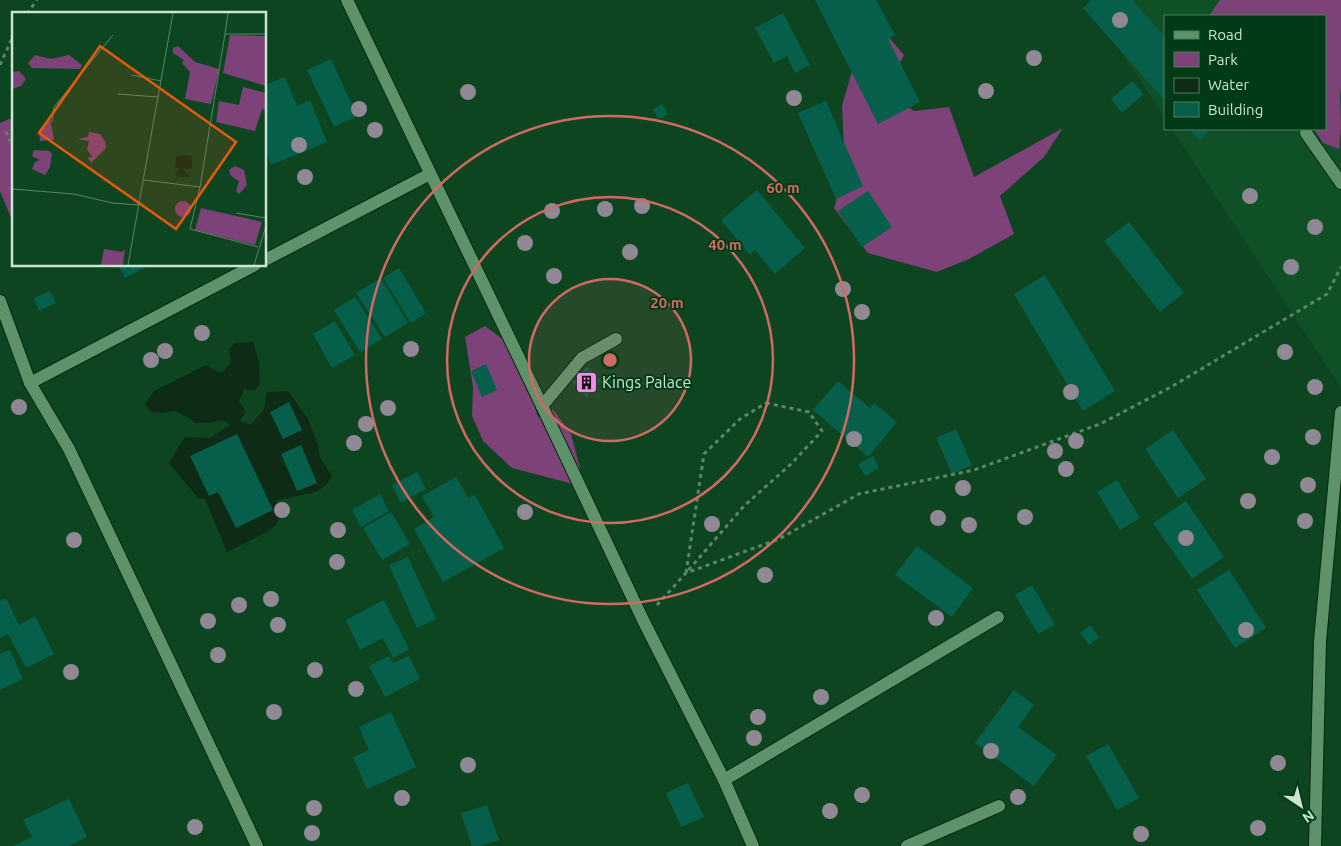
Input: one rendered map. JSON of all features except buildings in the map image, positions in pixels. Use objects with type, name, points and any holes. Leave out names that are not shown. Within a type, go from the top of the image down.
[{"type":"street","points":[[347,0],[542,406],[642,620],[724,780],[753,846]]},
{"type":"street","points":[[1306,133],[1341,183]]},
{"type":"street","points":[[266,259],[430,174]]},
{"type":"street","points":[[30,383],[253,266]]},
{"type":"street","points":[[0,301],[30,383],[69,449],[257,846]]},
{"type":"street","points":[[542,406],[582,358],[616,339]]},
{"type":"street","points":[[1315,846],[1320,640],[1341,412]]},
{"type":"street","points":[[724,780],[998,617]]},
{"type":"street","points":[[907,846],[999,806]]},
{"type":"path","points":[[28,12],[37,0]]},
{"type":"path","points":[[0,65],[12,38]]},
{"type":"path","points":[[12,130],[6,132],[12,146]]},
{"type":"path","points":[[686,573],[779,540],[859,494],[974,470],[1100,424],[1171,387],[1327,294],[1341,268]]},
{"type":"path","points":[[642,620],[686,573],[744,506],[791,464],[822,431],[809,412],[766,403],[740,419],[704,454],[686,573]]},
{"type":"shaded area","points":[[1087,0],[1341,0],[1341,388],[1173,130],[1326,130],[1326,15],[1164,15],[1164,116]]},
{"type":"green space","points":[[1220,0],[1341,0],[1341,127],[1339,149],[1323,143],[1315,130],[1326,130],[1326,15],[1210,15]]},
{"type":"green space","points":[[884,32],[904,55],[885,91],[914,111],[949,107],[974,177],[1063,128],[1044,157],[1000,196],[1014,234],[969,259],[937,272],[868,253],[834,208],[845,171],[842,106],[861,40]]},
{"type":"green space","points":[[12,118],[12,220],[0,191],[0,123]]},
{"type":"green space","points":[[485,326],[517,350],[538,417],[553,410],[571,434],[580,468],[573,484],[512,468],[483,441],[472,416],[473,387],[465,337]]},
{"type":"water","points":[[253,342],[259,362],[260,384],[255,391],[244,389],[239,402],[246,411],[240,421],[251,425],[264,409],[267,392],[288,391],[308,419],[318,445],[320,457],[332,476],[326,485],[316,492],[276,501],[282,514],[275,526],[227,552],[205,499],[198,498],[169,463],[185,437],[210,438],[230,425],[223,420],[210,423],[195,423],[175,411],[152,412],[145,404],[154,391],[206,365],[222,373],[231,362],[229,349],[235,343]]},
{"type":"place","name":"Kings Palace","points":[[586,382]]}]
